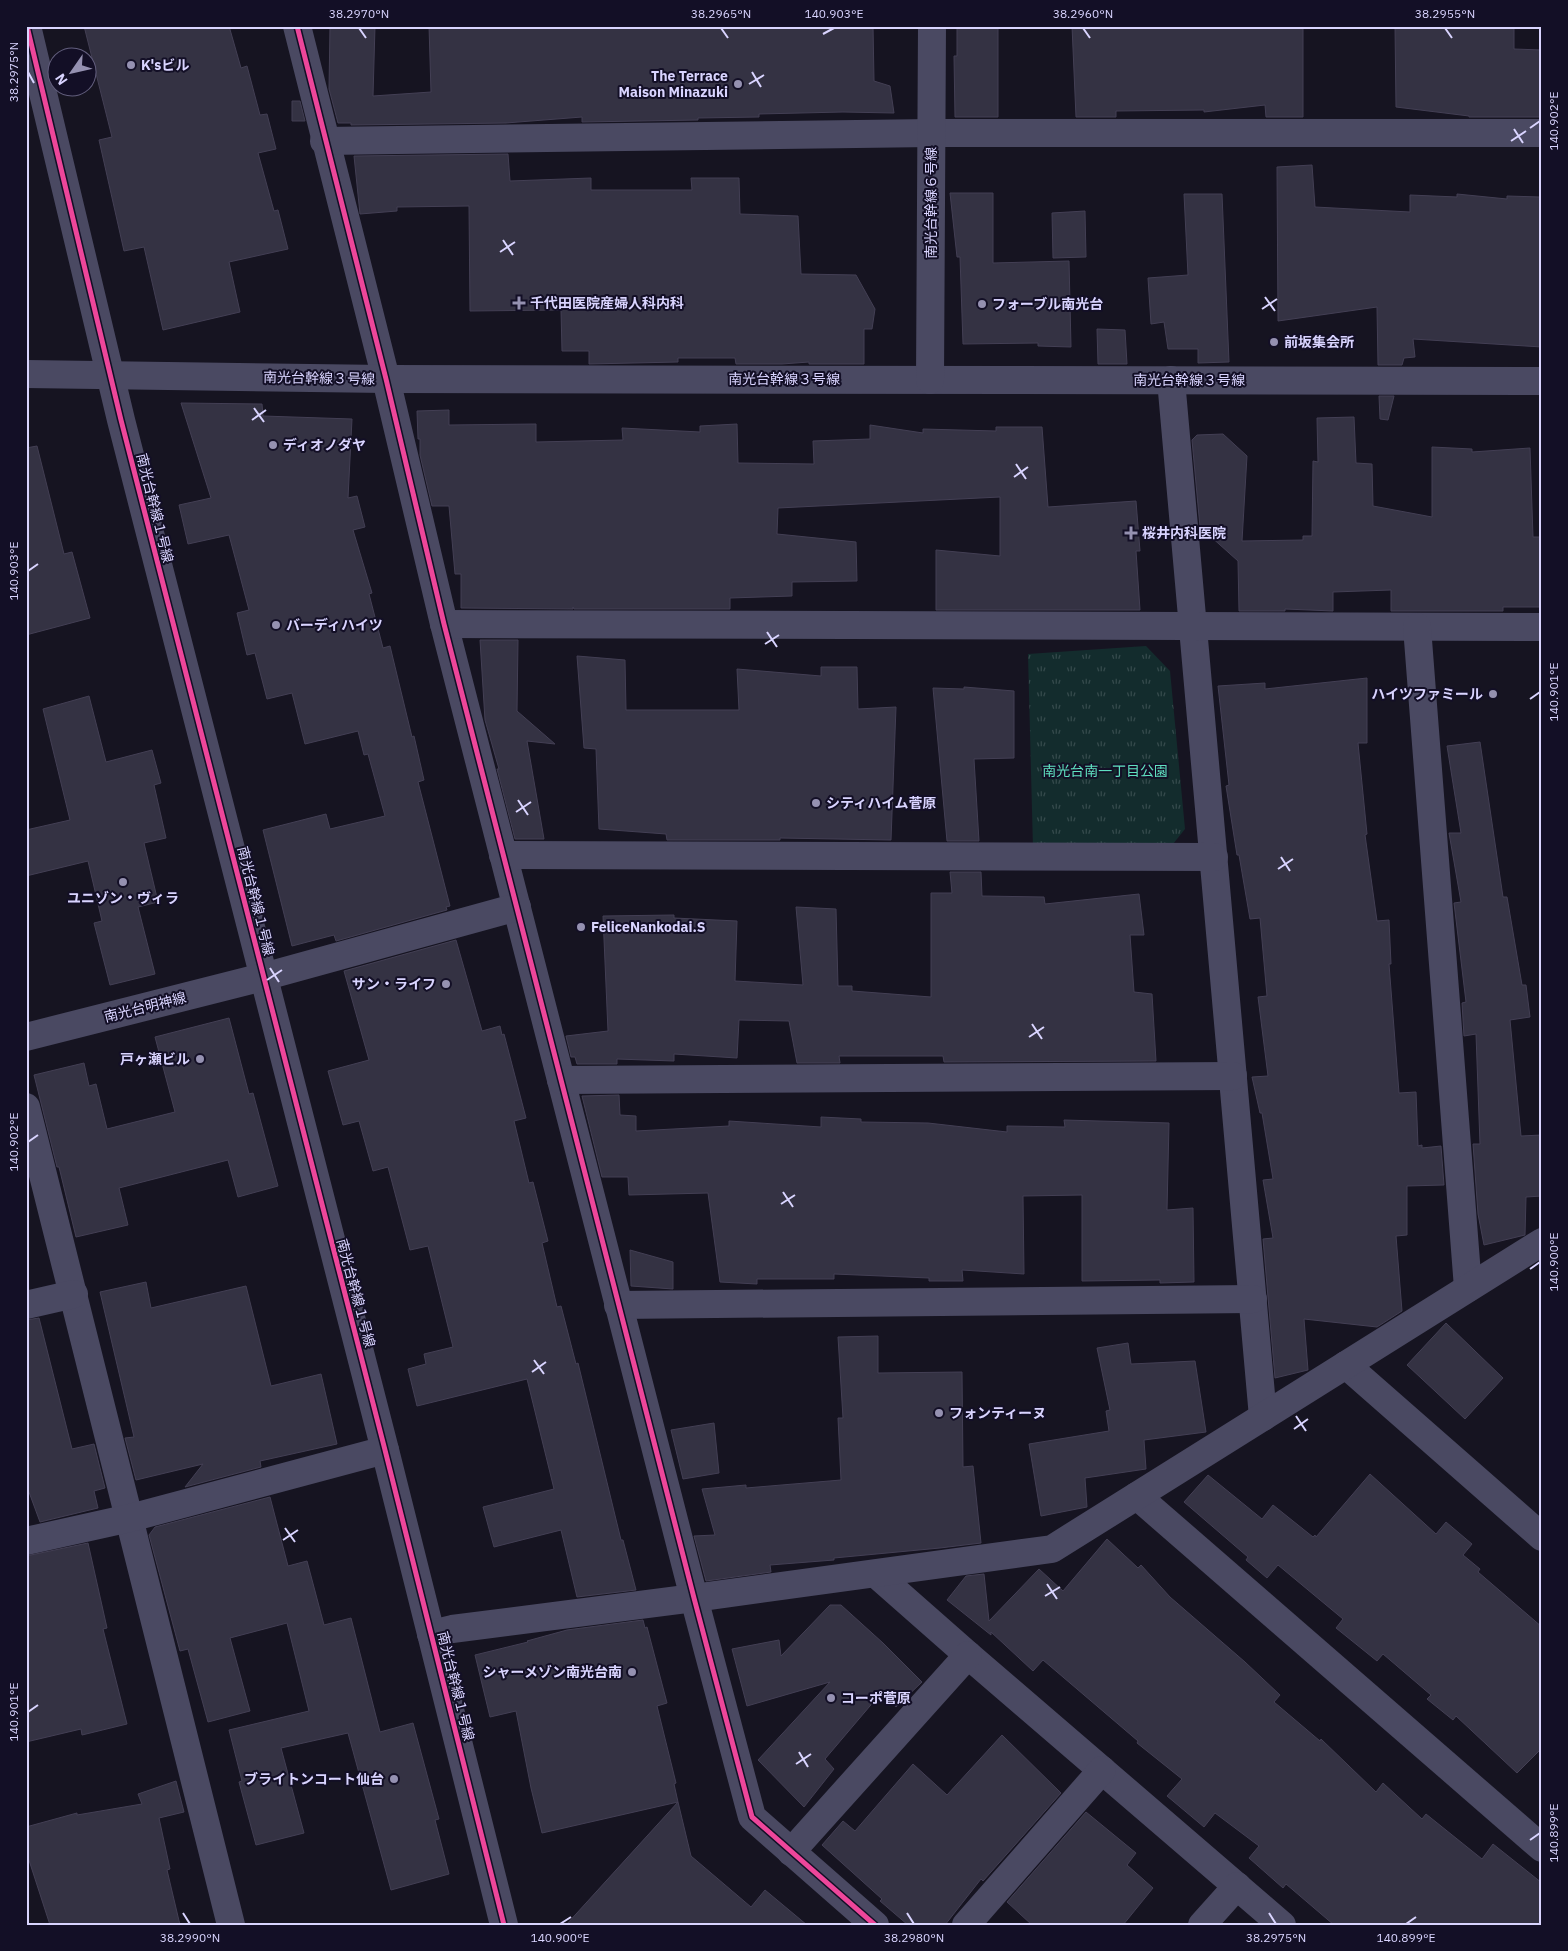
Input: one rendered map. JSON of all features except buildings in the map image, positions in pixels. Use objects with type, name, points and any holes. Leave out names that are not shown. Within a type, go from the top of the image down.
[{"type":"street","name":"南光台幹線１号線","points":[[27,26],[121,420],[432,1634],[504,1925]]},
{"type":"street","points":[[296,26],[386,379],[444,624],[618,1305],[752,1817],[875,1925]]},
{"type":"street","name":"南光台幹線６号線","points":[[930,380],[932,26]]},
{"type":"street","points":[[324,141],[932,133],[1542,133]]},
{"type":"street","name":"南光台幹線３号線","points":[[26,374],[386,379],[1542,380]]},
{"type":"street","points":[[1171,380],[1263,1417]]},
{"type":"street","points":[[444,624],[1542,628]]},
{"type":"street","points":[[1417,627],[1468,1288]]},
{"type":"street","points":[[503,855],[1214,857]]},
{"type":"street","name":"南光台明神線","points":[[26,1037],[264,977],[517,907]]},
{"type":"street","points":[[561,1080],[1233,1076]]},
{"type":"street","points":[[26,1107],[231,1925]]},
{"type":"street","points":[[432,1634],[452,1629],[876,1574],[1052,1549],[1542,1242]]},
{"type":"street","points":[[26,1306],[74,1294]]},
{"type":"street","points":[[618,1305],[1252,1299]]},
{"type":"street","points":[[1346,1365],[1542,1537]]},
{"type":"street","points":[[26,1542],[130,1518],[385,1450]]},
{"type":"street","points":[[1137,1496],[1542,1848]]},
{"type":"street","points":[[876,1574],[1282,1925]]},
{"type":"street","points":[[792,1852],[968,1655]]},
{"type":"street","points":[[966,1925],[1102,1770]]},
{"type":"street","points":[[1202,1925],[1236,1886]]},
{"type":"green space","name":"南光台南一丁目公園","points":[[1146,646],[1170,671],[1185,829],[1169,849],[1033,848],[1028,654]]},
{"type":"cycle path","points":[[27,26],[121,420],[385,1450],[504,1925]]},
{"type":"cycle path","points":[[297,26],[386,379],[444,624],[752,1817],[875,1925]]},
{"type":"place","name":"K'sビル","points":[[131,65]]},
{"type":"place","name":"The Terrace Maison Minazuki","points":[[738,84]]},
{"type":"place","name":"千代田医院産婦人科内科","points":[[519,303]]},
{"type":"place","name":"フォーブル南光台","points":[[982,304]]},
{"type":"place","name":"前坂集会所","points":[[1274,342]]},
{"type":"place","name":"ディオノダヤ","points":[[273,445]]},
{"type":"place","name":"桜井内科医院","points":[[1131,533]]},
{"type":"place","name":"バーディハイツ","points":[[276,625]]},
{"type":"place","name":"ハイツファミール","points":[[1493,694]]},
{"type":"place","name":"シティハイム菅原","points":[[816,803]]},
{"type":"place","name":"ユニゾン・ヴィラ","points":[[123,882]]},
{"type":"place","name":"FeliceNankodai.S","points":[[581,927]]},
{"type":"place","name":"サン・ライフ","points":[[446,984]]},
{"type":"place","name":"戸ヶ瀬ビル","points":[[200,1059]]},
{"type":"place","name":"フォンティーヌ","points":[[939,1413]]},
{"type":"place","name":"シャーメゾン南光台南","points":[[632,1672]]},
{"type":"place","name":"コーポ菅原","points":[[831,1698]]},
{"type":"place","name":"ブライトンコート仙台","points":[[394,1779]]}]
